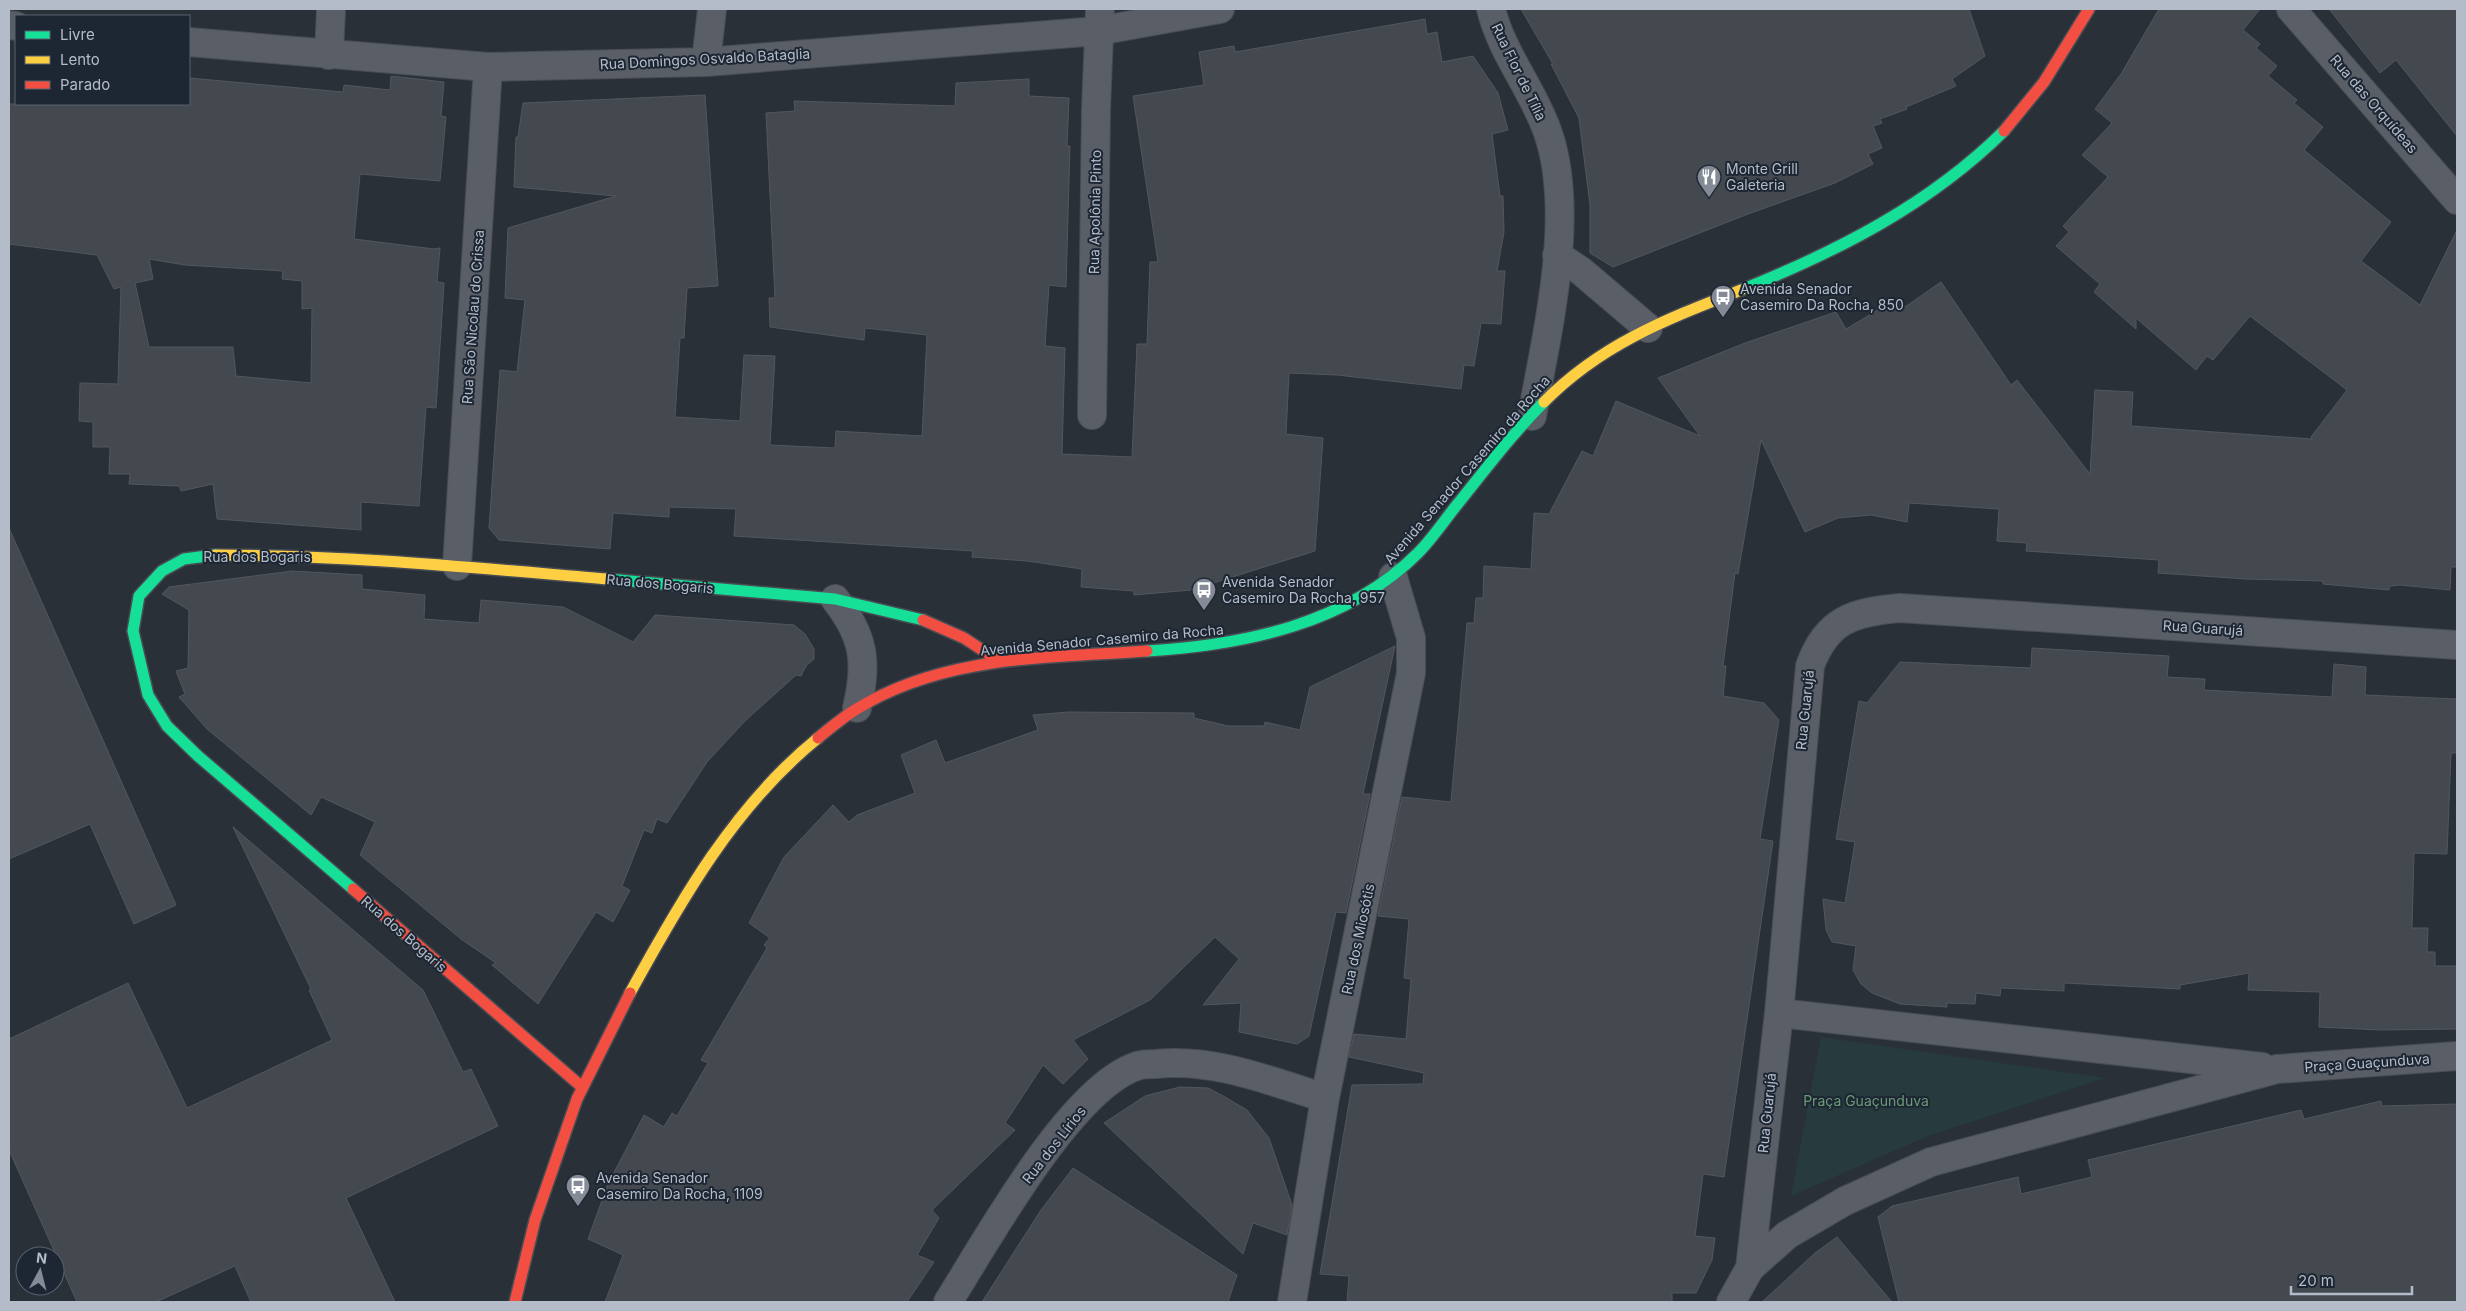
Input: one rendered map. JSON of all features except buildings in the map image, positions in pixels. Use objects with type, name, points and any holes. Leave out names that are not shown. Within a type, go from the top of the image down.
[{"type":"street","points":[[329,55],[331,9]]},
{"type":"street","points":[[706,62],[712,9]]},
{"type":"street","name":"Rua Domingos Osvaldo Bataglia","points":[[190,42],[488,67],[706,62],[1220,9]]},
{"type":"street","name":"Rua Flor de Tília","points":[[1490,9],[1504,48],[1538,106],[1549,135],[1557,173],[1559,219],[1557,255],[1550,314],[1532,416]]},
{"type":"street","name":"Avenida Senador Casemiro da Rocha","points":[[515,1302],[536,1219],[582,1087],[639,976],[689,891],[729,830],[770,780],[806,746],[857,708],[912,681],[940,673],[999,662],[1176,651],[1244,642],[1287,631],[1369,593],[1393,577],[1442,525],[1556,389],[1611,347],[1648,328],[1763,281],[1834,248],[1903,213],[1942,187],[1983,152],[2038,90],[2089,9]]},
{"type":"street","name":"Rua das Orquídeas","points":[[2291,9],[2457,200]]},
{"type":"street","name":"Rua Apolônia Pinto","points":[[1092,415],[1099,20]]},
{"type":"street","name":"Rua São Nicolau do Crissa","points":[[457,566],[488,67]]},
{"type":"street","points":[[1557,255],[1581,271],[1648,328]]},
{"type":"street","name":"Rua dos Bogaris","points":[[582,1087],[198,756],[167,726],[148,695],[139,664],[133,631],[139,596],[162,571],[184,559],[213,555],[288,555],[457,566],[834,599],[900,613],[936,624],[964,638],[999,662]]},
{"type":"street","name":"Rua dos Miosótis","points":[[1292,1302],[1325,1098],[1411,673],[1410,638],[1393,577]]},
{"type":"street","points":[[834,599],[851,622],[862,646],[864,682],[857,708]]},
{"type":"street","name":"Rua Guarujá","points":[[1730,1302],[1750,1268],[1779,1013],[1805,695],[1810,666],[1816,648],[1834,626],[1870,611],[1900,608],[2457,645]]},
{"type":"street","name":"Praça Guaçunduva","points":[[1779,1013],[2276,1069],[2457,1056]]},
{"type":"street","name":"Rua dos Lírios","points":[[948,1302],[1034,1166],[1070,1120],[1106,1084],[1137,1066],[1196,1063],[1234,1070],[1325,1098]]},
{"type":"street","name":"Praça Guaçunduva","points":[[1750,1268],[1787,1235],[1846,1201],[1931,1162],[2276,1069]]},
{"type":"green space","name":"Praça Guaçunduva","points":[[1821,1037],[2105,1078],[1928,1136],[1791,1196]]},
{"type":"traffic: fast","points":[[1741,290],[1812,259],[1881,224],[1945,182],[2004,131]]},
{"type":"traffic: fast","points":[[1147,651],[1221,643],[1257,636],[1327,614],[1359,597],[1390,577],[1423,548],[1499,452],[1544,402]]},
{"type":"traffic: fast","points":[[215,555],[184,559],[162,571],[139,596],[133,631],[148,695],[167,726],[198,756],[353,889]]},
{"type":"traffic: fast","points":[[607,579],[835,599],[923,620]]},
{"type":"traffic: slow","points":[[1544,402],[1588,364],[1636,335],[1741,290]]},
{"type":"traffic: slow","points":[[215,555],[313,557],[607,579]]},
{"type":"traffic: slow","points":[[630,993],[690,889],[735,824],[788,764],[818,738]]},
{"type":"traffic: jam","points":[[2004,131],[2044,82],[2089,9]]},
{"type":"traffic: jam","points":[[923,620],[964,638],[999,661]]},
{"type":"traffic: jam","points":[[818,738],[850,713],[888,692],[923,679],[960,669],[996,662],[1034,658],[1147,651]]},
{"type":"traffic: jam","points":[[353,889],[582,1087]]},
{"type":"traffic: jam","points":[[515,1302],[535,1220],[577,1099],[630,993]]},
{"type":"place","name":"Monte Grill Galeteria","points":[[1709,198]]},
{"type":"place","name":"Avenida Senador Casemiro Da Rocha, 850","points":[[1723,318]]},
{"type":"place","name":"Avenida Senador Casemiro Da Rocha, 957","points":[[1204,611]]},
{"type":"place","name":"Avenida Senador Casemiro Da Rocha, 1109","points":[[578,1207]]}]
